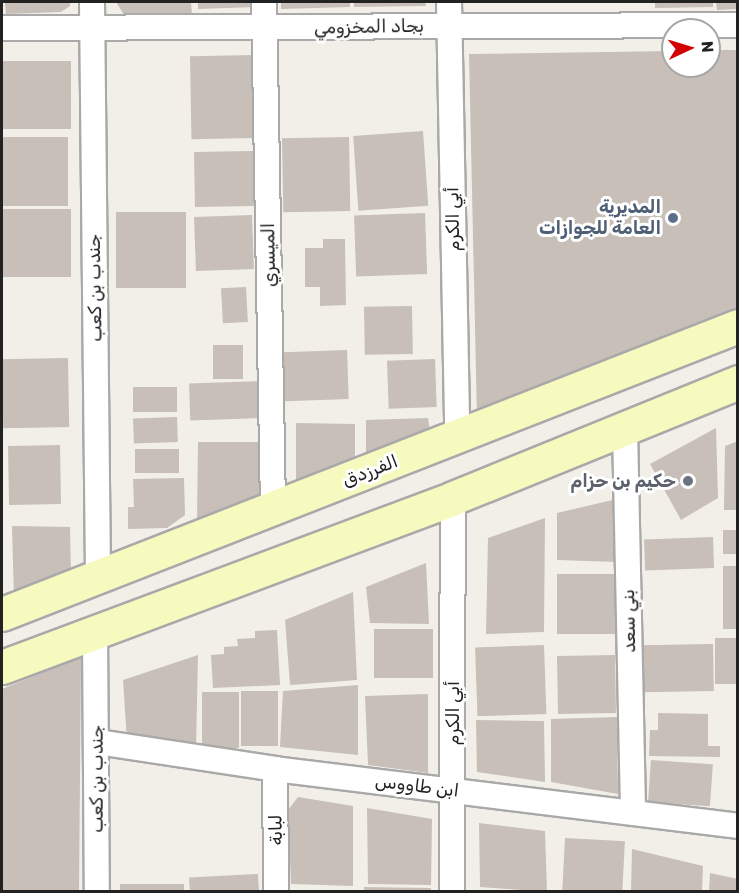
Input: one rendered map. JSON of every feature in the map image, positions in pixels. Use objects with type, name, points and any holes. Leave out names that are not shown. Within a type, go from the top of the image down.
[{"type":"street","name":"جندب بن كعب","points":[[92,2],[98,574]]},
{"type":"street","name":"الميسري","points":[[264,2],[273,508]]},
{"type":"street","name":"أبي الكرم","points":[[449,2],[457,437]]},
{"type":"street","name":"بجاد المخزومي","points":[[2,28],[93,26],[265,30],[450,26],[738,25]]},
{"type":"street","name":"الفرزدق","points":[[2,614],[98,574],[457,437],[738,326]]},
{"type":"street","points":[[2,667],[453,498],[738,382]]},
{"type":"street","name":"بني سعد","points":[[625,428],[633,813]]},
{"type":"street","name":"أبي الكرم","points":[[452,891],[453,498]]},
{"type":"street","name":"جندب بن كعب","points":[[95,631],[97,891]]},
{"type":"street","name":"ابن طاووس","points":[[97,742],[275,769],[738,826]]},
{"type":"street","name":"لبابة","points":[[275,769],[276,891]]},
{"type":"building","points":[[5,2],[70,2],[70,6],[61,12],[6,14]]},
{"type":"building","points":[[116,2],[191,2],[192,15],[126,18]]},
{"type":"building","points":[[198,2],[257,2],[257,7],[198,9]]},
{"type":"building","points":[[281,2],[350,2],[350,7],[281,9]]},
{"type":"building","points":[[354,2],[425,2],[426,6],[354,7]]},
{"type":"building","points":[[655,2],[713,2],[713,7],[655,8]]},
{"type":"building","points":[[716,2],[738,2],[738,9],[717,10]]},
{"type":"building","points":[[721,50],[738,50],[738,314],[477,418],[469,54],[661,51],[661,78],[721,78]]},
{"type":"building","points":[[260,55],[261,138],[191,139],[190,56]]},
{"type":"building","points":[[2,61],[71,61],[71,129],[2,129]]},
{"type":"building","points":[[423,131],[428,206],[358,211],[353,136]]},
{"type":"building","points":[[2,137],[68,137],[68,206],[2,206]]},
{"type":"building","points":[[349,137],[350,211],[283,212],[282,138]]},
{"type":"building","points":[[253,151],[254,206],[195,207],[194,152]]},
{"type":"building","points":[[2,209],[71,209],[71,277],[2,277]]},
{"type":"building","points":[[116,212],[186,212],[186,288],[116,288]]},
{"type":"building","points":[[425,213],[427,274],[356,276],[354,215]]},
{"type":"building","points":[[252,215],[254,269],[196,271],[194,217]]},
{"type":"building","points":[[323,239],[345,239],[346,305],[320,306],[320,287],[305,287],[305,248],[323,248]]},
{"type":"building","points":[[246,287],[248,322],[223,323],[221,288]]},
{"type":"building","points":[[412,306],[413,354],[365,355],[364,307]]},
{"type":"building","points":[[213,345],[243,345],[243,379],[213,379]]},
{"type":"building","points":[[347,350],[349,399],[285,401],[283,352]]},
{"type":"building","points":[[68,358],[69,427],[3,428],[2,359]]},
{"type":"building","points":[[435,359],[437,407],[389,409],[387,361]]},
{"type":"building","points":[[260,381],[261,418],[190,420],[189,383]]},
{"type":"building","points":[[133,387],[177,387],[177,412],[133,412]]},
{"type":"building","points":[[177,417],[178,442],[134,444],[133,419]]},
{"type":"building","points":[[428,418],[431,438],[366,458],[366,420]]},
{"type":"building","points":[[296,423],[355,424],[355,464],[296,485]]},
{"type":"building","name":"حكيم بن حزام","points":[[716,428],[718,498],[681,520],[650,464]]},
{"type":"building","points":[[738,441],[738,510],[724,510],[725,446]]},
{"type":"building","points":[[198,442],[260,442],[260,498],[197,521]]},
{"type":"building","points":[[60,445],[61,504],[9,505],[8,446]]},
{"type":"building","points":[[135,449],[179,449],[179,473],[135,473]]},
{"type":"building","points":[[184,478],[185,515],[167,528],[128,529],[128,507],[134,507],[133,479]]},
{"type":"building","points":[[617,499],[618,562],[557,560],[557,513]]},
{"type":"building","points":[[545,518],[544,632],[486,634],[488,538]]},
{"type":"building","points":[[12,526],[70,527],[71,577],[14,600]]},
{"type":"building","points":[[723,530],[738,530],[738,554],[723,554]]},
{"type":"building","points":[[713,537],[714,568],[645,570],[644,539]]},
{"type":"building","points":[[426,563],[429,624],[370,623],[366,587]]},
{"type":"building","points":[[723,566],[738,566],[738,629],[723,629]]},
{"type":"building","points":[[557,574],[618,574],[618,634],[557,634]]},
{"type":"building","points":[[353,592],[357,680],[290,685],[285,620]]},
{"type":"building","points":[[374,629],[433,629],[433,678],[374,678]]},
{"type":"building","points":[[277,630],[280,685],[213,688],[211,655],[224,654],[224,647],[238,646],[237,639],[255,638],[255,631]]},
{"type":"building","points":[[715,638],[738,638],[738,684],[715,684]]},
{"type":"building","points":[[713,644],[714,691],[643,692],[642,645]]},
{"type":"building","points":[[544,645],[546,714],[477,716],[475,647]]},
{"type":"building","points":[[198,655],[196,750],[127,741],[123,680]]},
{"type":"building","points":[[615,655],[616,713],[558,714],[557,656]]},
{"type":"building","points":[[81,657],[79,892],[2,892],[2,689]]},
{"type":"building","points":[[358,685],[358,755],[280,747],[283,691]]},
{"type":"building","points":[[241,691],[278,691],[278,746],[241,746]]},
{"type":"building","points":[[202,692],[239,692],[239,748],[202,748]]},
{"type":"building","points":[[428,694],[428,773],[368,765],[365,696]]},
{"type":"building","points":[[658,713],[708,714],[708,746],[720,746],[720,757],[649,756],[650,730],[658,730]]},
{"type":"building","points":[[617,717],[618,794],[551,782],[551,719]]},
{"type":"building","points":[[476,720],[544,721],[545,782],[477,772]]},
{"type":"building","points":[[651,760],[713,764],[710,806],[648,802]]},
{"type":"building","points":[[298,797],[353,806],[353,886],[291,884],[288,810]]},
{"type":"building","points":[[367,808],[432,819],[431,885],[368,884]]},
{"type":"building","points":[[479,823],[545,831],[547,892],[480,887]]},
{"type":"building","points":[[565,838],[625,841],[622,892],[562,892]]},
{"type":"building","points":[[632,849],[703,866],[702,892],[631,892]]},
{"type":"building","points":[[710,873],[738,879],[738,892],[709,892]]},
{"type":"building","points":[[258,874],[259,892],[190,892],[189,878]]},
{"type":"building","points":[[120,884],[184,884],[184,892],[120,892]]},
{"type":"building","points":[[364,887],[431,888],[431,892],[364,892]]},
{"type":"place","name":"المديرية العامة للجوازات","points":[[673,218]]},
{"type":"place","name":"حكيم بن حزام","points":[[688,481]]}]
